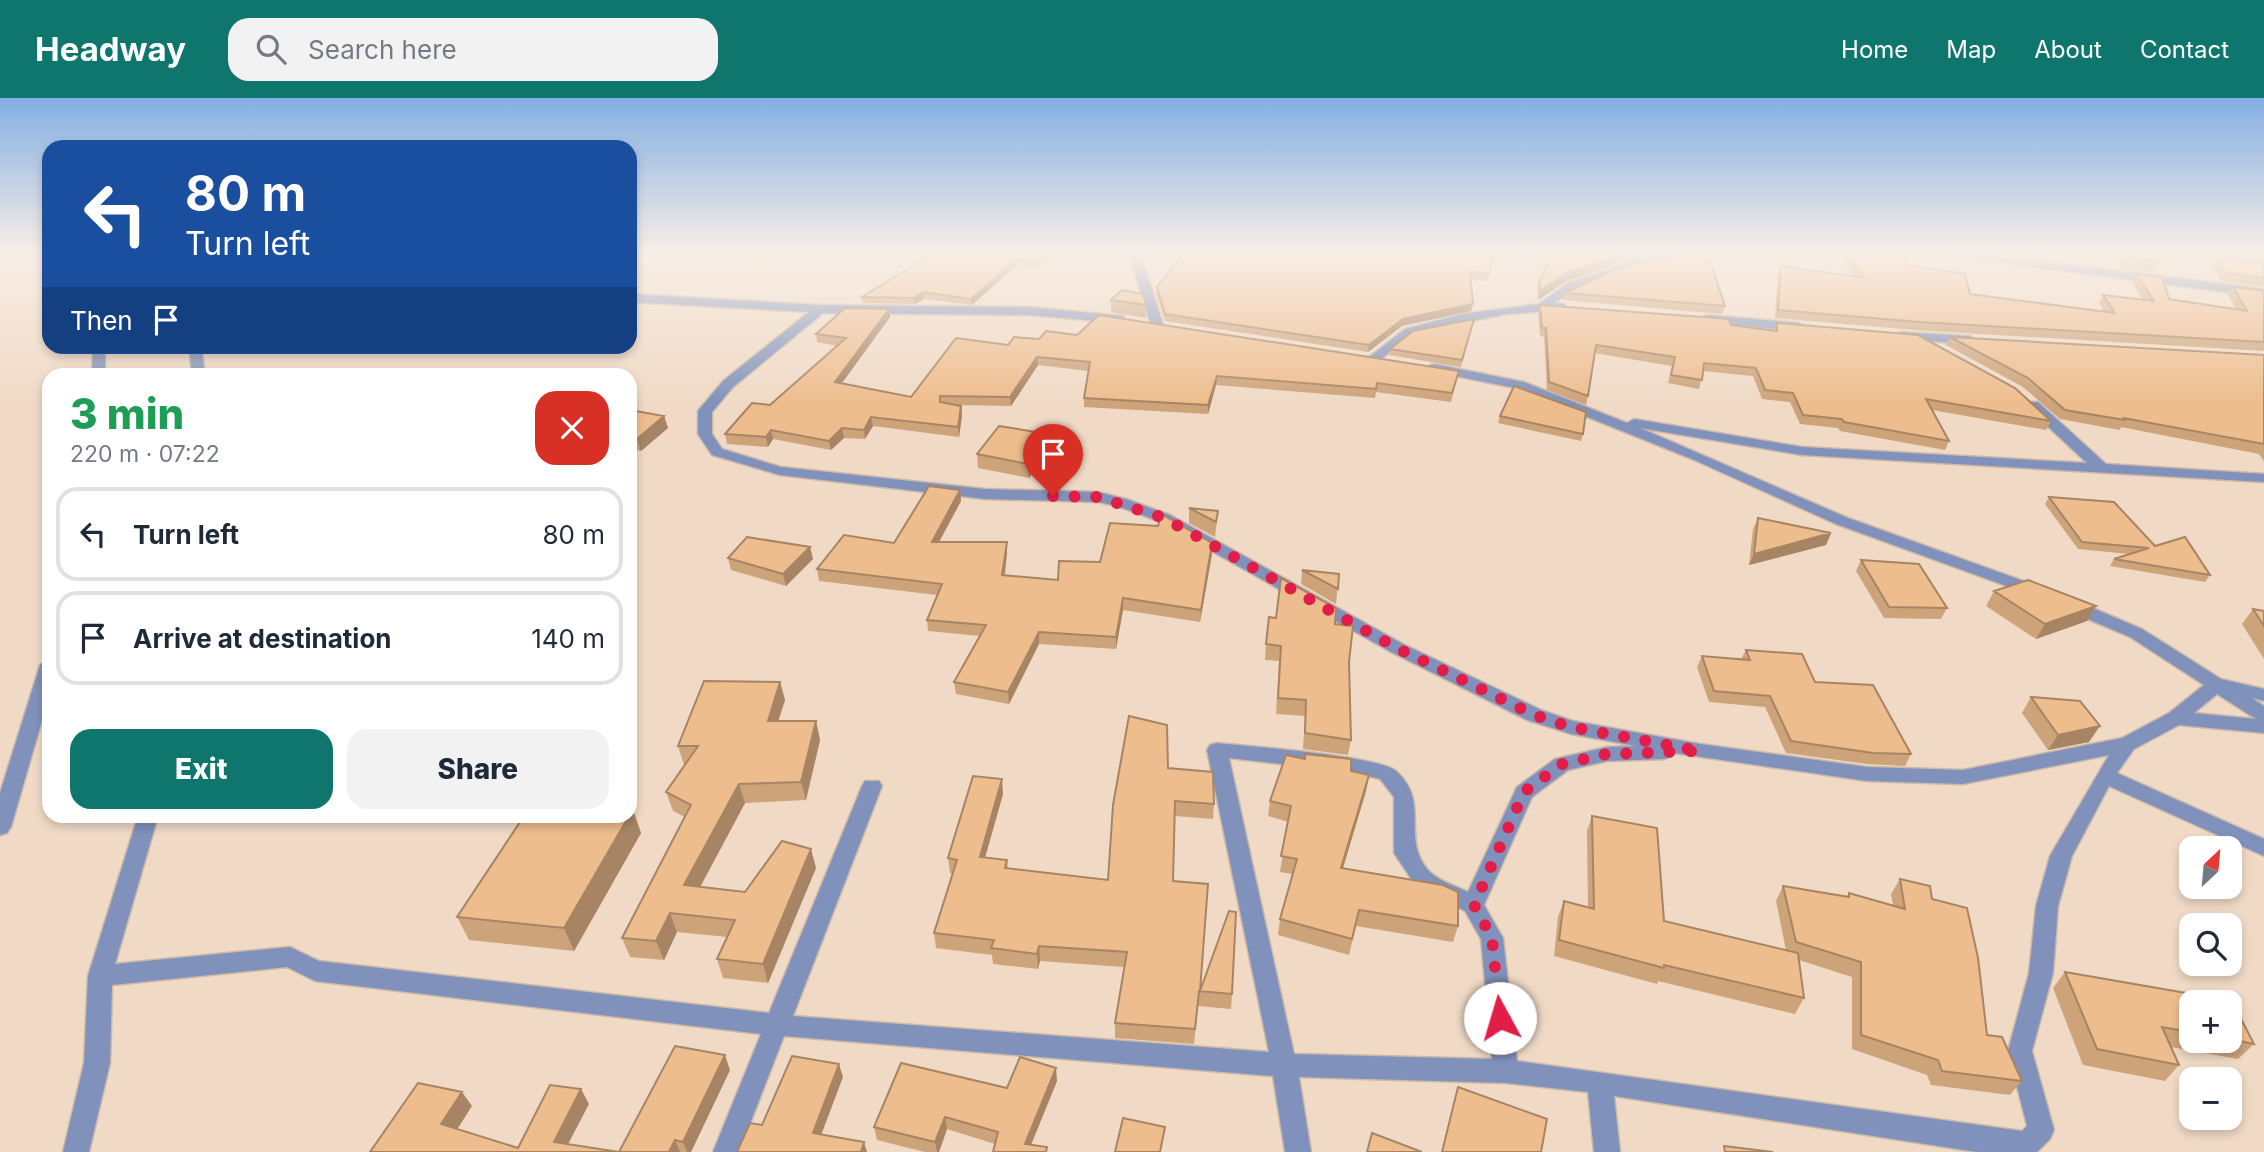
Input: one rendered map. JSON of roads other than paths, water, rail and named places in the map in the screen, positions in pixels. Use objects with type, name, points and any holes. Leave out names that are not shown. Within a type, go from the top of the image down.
[{"type":"street","points":[[737,304],[820,309],[1029,311],[1151,324],[1146,304]]},
{"type":"street","points":[[1396,362],[1367,357],[1407,332],[1431,325],[1544,305],[1571,308]]},
{"type":"street","points":[[820,309],[728,384],[705,411],[705,434],[718,452],[780,471],[985,494],[1098,497],[1121,502],[1164,518],[1397,648],[1534,715],[1571,727],[1700,751],[1867,774],[1963,777],[2127,744],[2176,718],[2217,684]]},
{"type":"street","points":[[1693,318],[1818,329]]},
{"type":"street","points":[[1887,335],[1983,341]]},
{"type":"street","points":[[1915,337],[1948,355]]},
{"type":"street","points":[[1418,365],[1519,385],[1607,419],[1842,520],[2074,606],[2136,633],[2264,715]]},
{"type":"street","points":[[2017,392],[2100,467]]},
{"type":"street","points":[[1607,419],[1802,451],[2264,478]]},
{"type":"street","points":[[2217,684],[2264,695]]},
{"type":"street","points":[[0,827],[42,688]]},
{"type":"street","points":[[2176,718],[2264,726]]},
{"type":"street","points":[[100,976],[290,957],[315,971],[776,1025],[1284,1065],[1506,1071],[1600,1082],[1988,1141],[2027,1144],[2041,1130],[2020,1051],[2041,973],[2048,906],[2061,856],[2105,776],[2127,744]]},
{"type":"street","points":[[1298,1152],[1284,1065],[1217,750],[1356,766],[1387,774],[1405,795],[1405,853],[1424,880],[1474,905],[1492,938],[1506,1071]]},
{"type":"street","points":[[1474,905],[1524,792],[1562,764],[1607,754],[1700,751]]},
{"type":"street","points":[[2105,776],[2264,848]]},
{"type":"street","points":[[726,1152],[872,786]]},
{"type":"street","points":[[76,1152],[97,1063],[100,976],[146,823]]},
{"type":"street","points":[[1600,1082],[1607,1152]]}]
